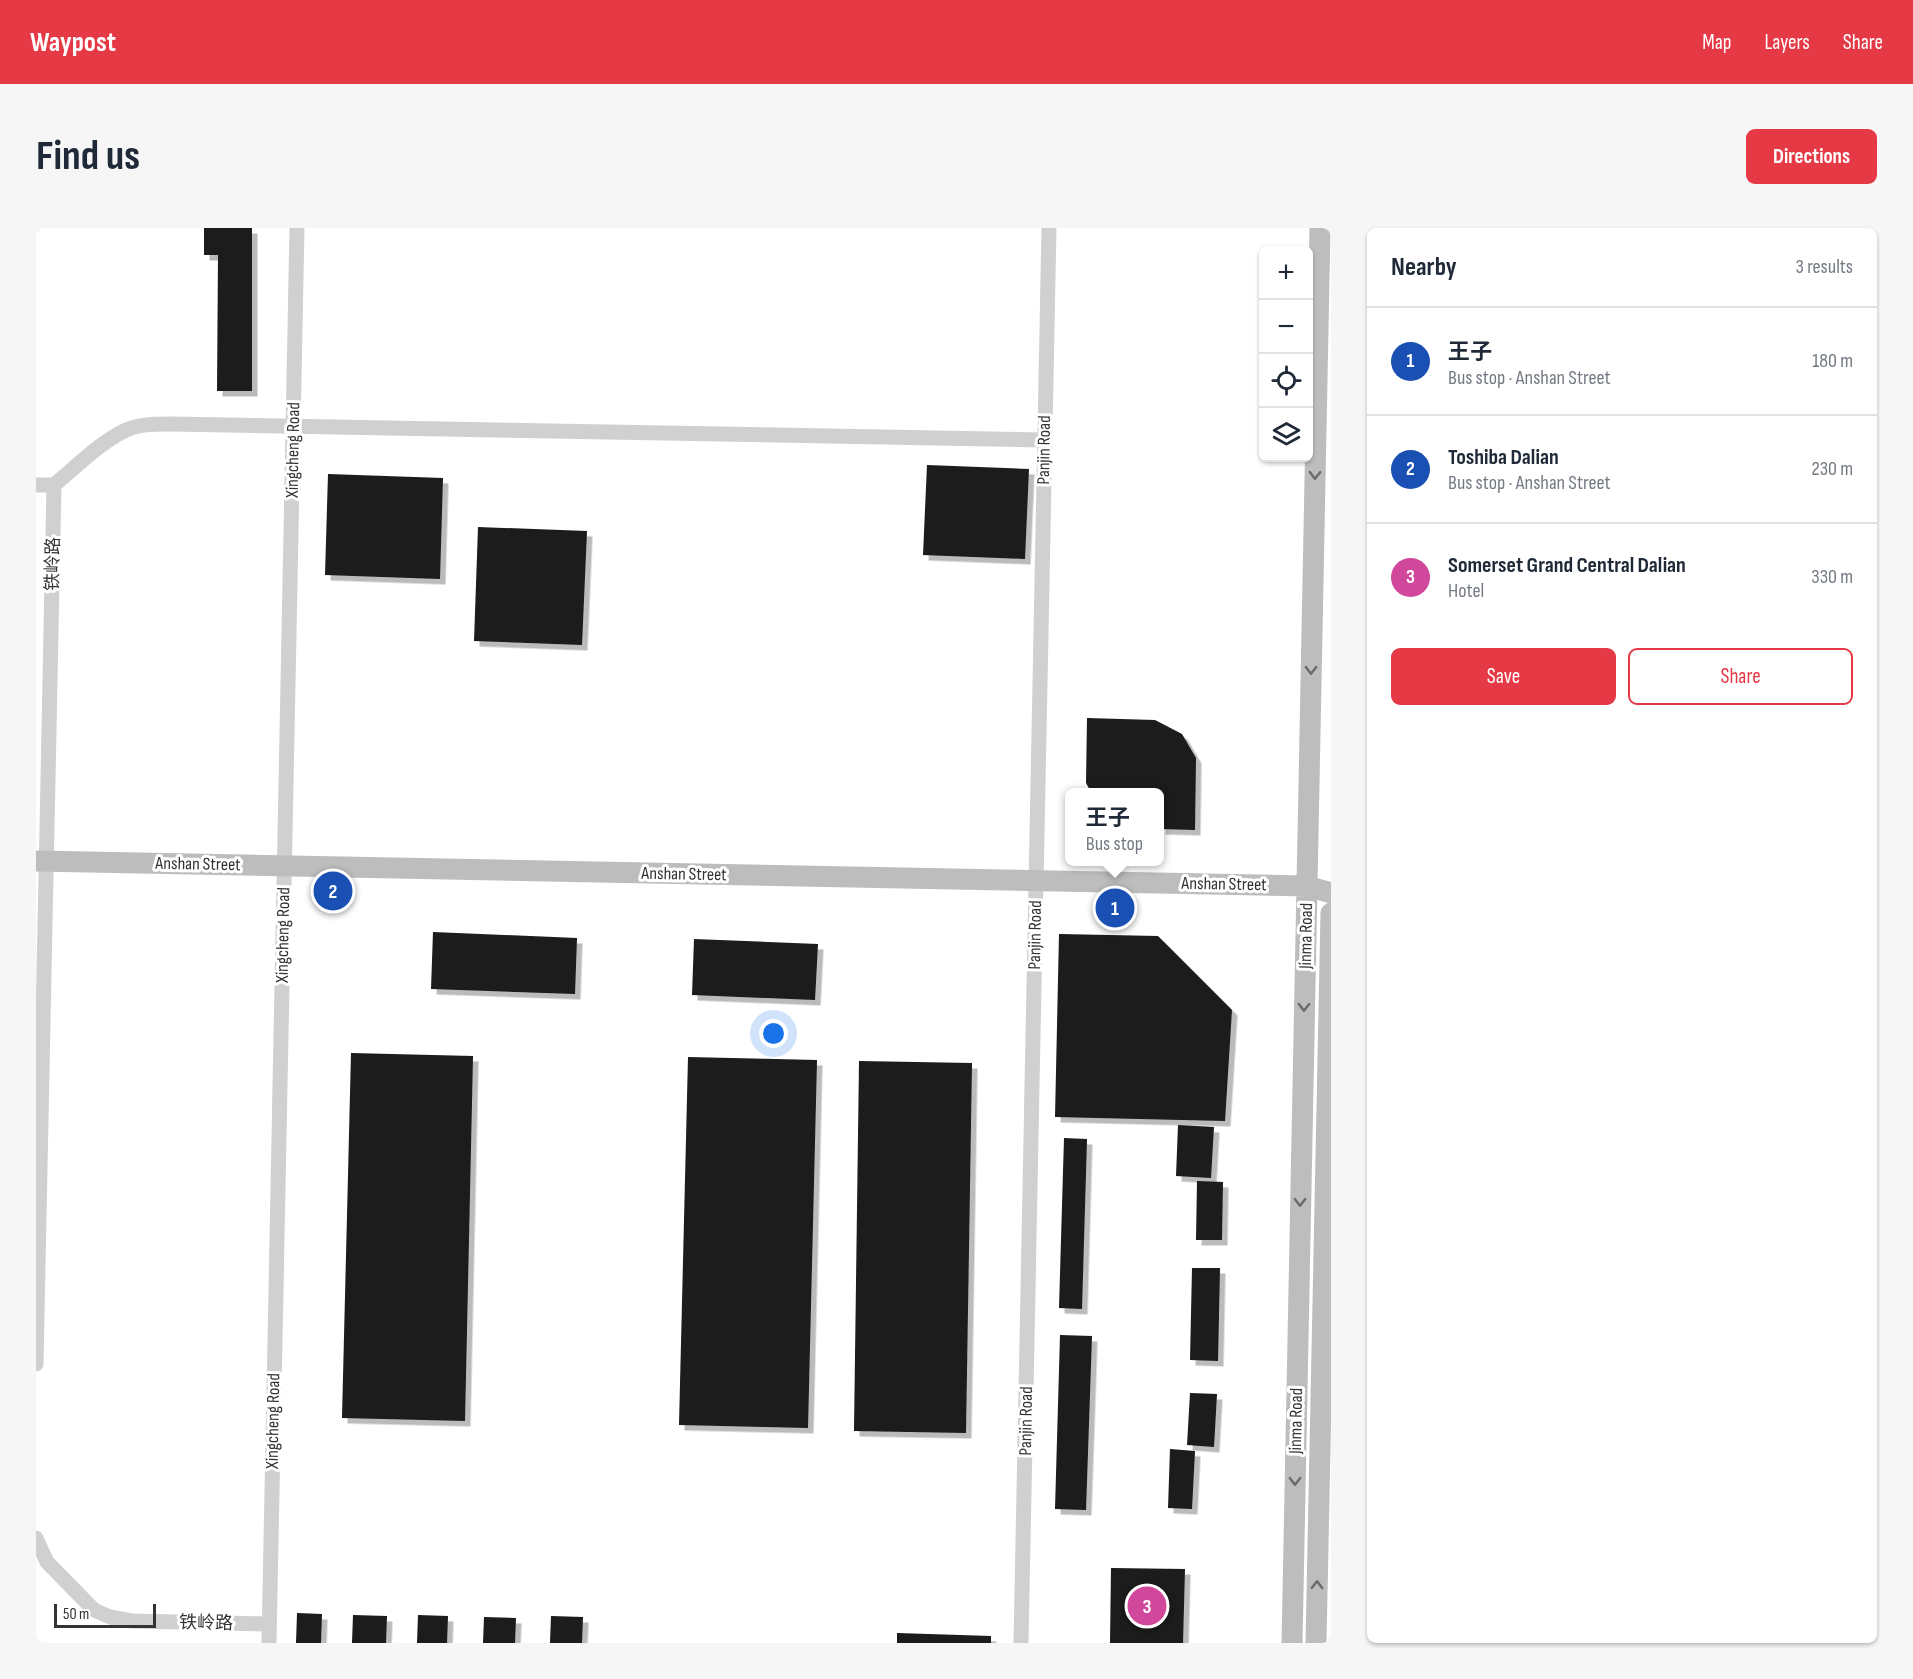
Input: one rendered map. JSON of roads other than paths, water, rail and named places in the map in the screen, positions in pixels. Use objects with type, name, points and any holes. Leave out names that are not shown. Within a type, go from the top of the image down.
[{"type":"main road","name":"Jinma Road","points":[[1292,1643],[1320,228]]},
{"type":"main road","name":"Anshan Street","points":[[41,868],[1331,893]]},
{"type":"main road","name":"Jinma Road","points":[[1316,1643],[1331,913]]},
{"type":"street","name":"Xingcheng Road","points":[[269,1643],[297,228]]},
{"type":"street","name":"Panjin Road","points":[[1021,1643],[1049,228]]},
{"type":"street","points":[[36,485],[54,485],[103,445],[126,430],[146,425],[1045,440]]},
{"type":"street","name":"铁岭路","points":[[36,1364],[41,868],[54,485]]},
{"type":"street","name":"铁岭路","points":[[36,1538],[47,1562],[94,1610],[110,1617],[132,1621],[269,1624]]},
{"type":"place","name":"Toshiba Dalian","points":[[333,891]]},
{"type":"place","name":"王子","points":[[1115,908]]},
{"type":"place","name":"Somerset Grand Central Dalian","points":[[1147,1606]]}]
